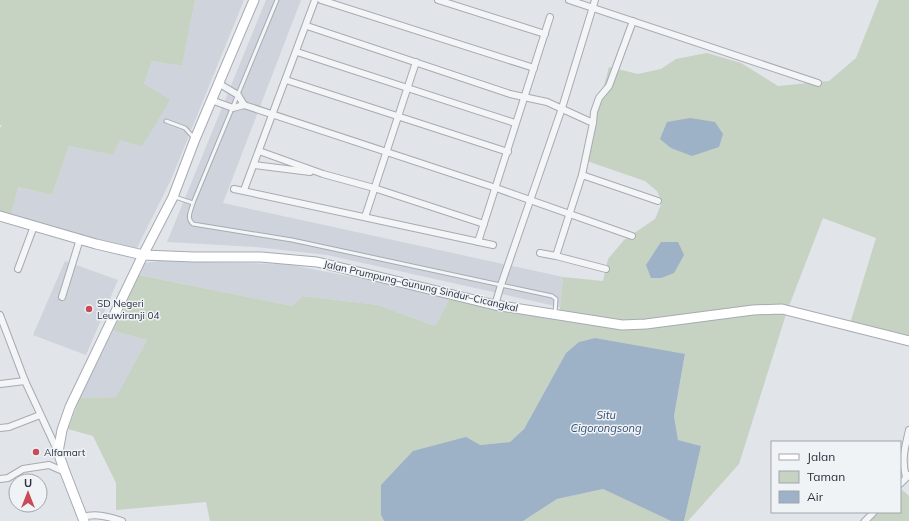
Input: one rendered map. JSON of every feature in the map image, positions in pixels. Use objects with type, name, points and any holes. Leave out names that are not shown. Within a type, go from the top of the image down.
[{"type":"main road","points":[[83,519],[64,472],[58,452],[62,430],[70,407],[143,255],[173,197],[195,138],[254,0]]},
{"type":"main road","name":"Jalan Prumpung–Gunung Sindur–Cicangkal","points":[[0,216],[143,255],[194,257],[261,256],[317,262],[495,305],[622,325],[646,324],[753,310],[782,309],[909,340]]},
{"type":"street","points":[[244,190],[307,26],[315,0]]},
{"type":"street","points":[[321,0],[534,68]]},
{"type":"street","points":[[438,0],[544,34]]},
{"type":"street","points":[[569,0],[818,83]]},
{"type":"street","points":[[495,305],[562,108],[595,0]]},
{"type":"street","points":[[478,242],[550,17]]},
{"type":"street","points":[[556,256],[582,175],[594,112],[599,98],[609,86],[633,21]]},
{"type":"street","points":[[307,26],[510,94],[525,96],[547,102],[593,123]]},
{"type":"street","points":[[296,52],[515,123]]},
{"type":"street","points":[[365,217],[416,62]]},
{"type":"street","points":[[286,80],[508,152]]},
{"type":"street","points":[[218,83],[238,95],[244,105]]},
{"type":"street","points":[[211,100],[233,108],[244,105],[496,188],[632,236]]},
{"type":"street","points":[[259,151],[323,174],[374,188],[484,224]]},
{"type":"street","points":[[254,165],[323,174]]},
{"type":"street","points":[[582,175],[658,201]]},
{"type":"street","points":[[234,189],[493,245]]},
{"type":"street","points":[[18,269],[34,226]]},
{"type":"street","points":[[62,297],[80,239]]},
{"type":"street","points":[[540,253],[606,269]]},
{"type":"street","points":[[0,315],[1,322],[25,381],[58,452]]},
{"type":"street","points":[[0,384],[25,381]]},
{"type":"street","points":[[0,428],[9,427],[40,416]]},
{"type":"street","points":[[908,476],[904,469],[903,456],[909,430]]},
{"type":"street","points":[[0,479],[8,478],[24,469],[48,465],[64,472]]},
{"type":"street","points":[[865,521],[873,513]]},
{"type":"street","points":[[83,519],[97,514],[122,521]]},
{"type":"lane","points":[[277,0],[193,204],[189,218],[190,221],[193,224],[292,240],[552,296],[556,299],[554,315]]},
{"type":"lane","points":[[166,121],[185,128],[195,138]]},
{"type":"lane","points":[[173,197],[193,204]]},
{"type":"shaded area","points":[[195,0],[244,0],[170,182],[137,248],[129,249],[11,216],[18,187],[52,195],[69,146],[113,155],[144,84],[152,61],[182,66]]},
{"type":"shaded area","points":[[266,0],[301,0],[223,203],[563,277],[560,307],[327,255],[256,247],[167,242]]},
{"type":"shaded area","points":[[65,261],[118,280],[86,355],[33,335]]},
{"type":"shaded area","points":[[160,261],[286,264],[451,296],[435,326],[378,305],[303,296],[292,306],[140,275],[145,263]]},
{"type":"shaded area","points":[[113,331],[147,340],[116,397],[80,398]]},
{"type":"green space","points":[[0,0],[195,0],[182,66],[152,61],[144,84],[170,100],[142,146],[120,140],[113,155],[69,146],[52,195],[18,187],[11,216],[0,212],[0,128],[2,125],[0,125]]},
{"type":"green space","points":[[879,0],[909,0],[909,341],[849,327],[876,238],[823,218],[787,311],[739,464],[688,521],[684,521],[701,446],[678,440],[674,416],[685,355],[595,338],[579,342],[566,353],[524,429],[510,442],[480,445],[381,515],[384,521],[210,521],[206,502],[116,510],[116,483],[93,436],[68,429],[80,398],[116,397],[147,340],[113,331],[139,275],[292,306],[303,296],[378,305],[435,326],[451,296],[559,318],[563,277],[603,281],[608,259],[624,240],[655,219],[662,202],[657,191],[645,181],[584,160],[609,67],[638,74],[661,69],[676,59],[707,53],[741,63],[778,86],[829,81],[856,58]]},
{"type":"green space","points":[[603,489],[671,521],[523,521],[557,499]]},
{"type":"green space","points":[[901,489],[909,496],[909,521],[859,521],[869,513],[901,513]]},
{"type":"water","points":[[690,118],[715,122],[723,134],[719,147],[692,156],[671,148],[660,139],[667,122]]},
{"type":"water","points":[[661,242],[678,242],[684,255],[674,273],[661,278],[651,278],[646,265]]},
{"type":"water","name":"Situ Cigorongsong","points":[[595,338],[685,354],[674,416],[678,440],[701,446],[684,521],[671,521],[603,489],[557,499],[523,521],[384,521],[381,515],[381,485],[413,451],[466,437],[480,445],[510,442],[524,429],[566,353],[579,342]]},
{"type":"place","name":"SD Negeri Leuwiranji 04","points":[[89,309]]},
{"type":"place","name":"Alfamart","points":[[36,452]]}]
